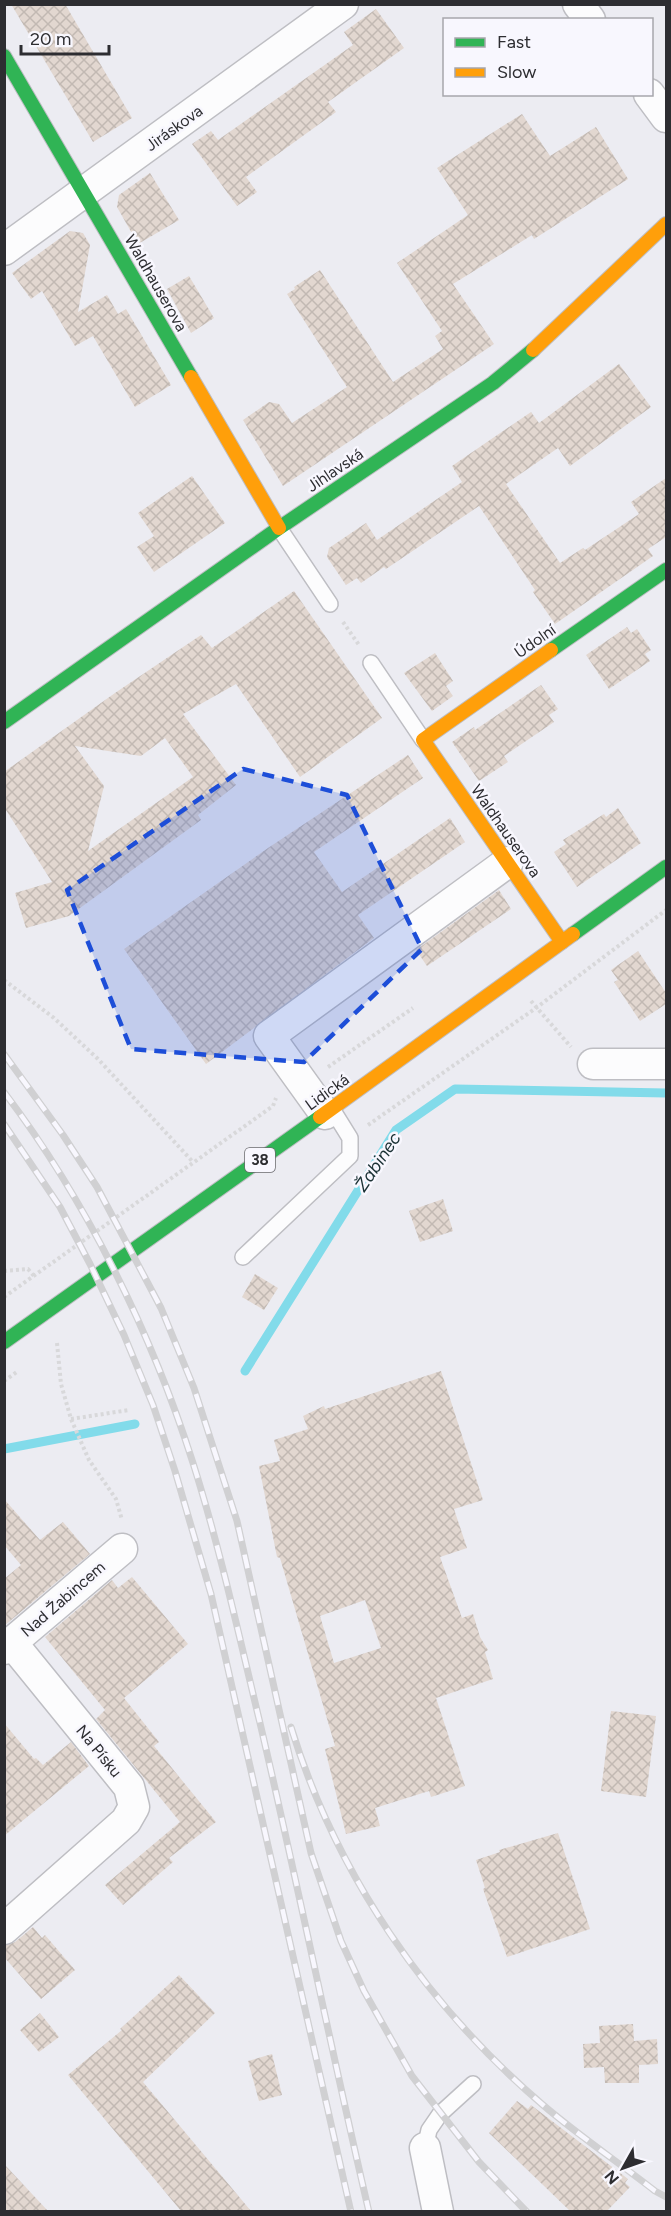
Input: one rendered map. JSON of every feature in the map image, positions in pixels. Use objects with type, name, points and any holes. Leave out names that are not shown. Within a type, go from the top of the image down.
[{"type":"street","name":"Jiráskova","points":[[4,250],[343,4]]},
{"type":"street","points":[[578,4],[588,18]]},
{"type":"street","name":"Waldhauserova","points":[[4,56],[279,528]]},
{"type":"street","points":[[650,96],[666,117]]},
{"type":"street","name":"Jihlavská","points":[[4,722],[279,528],[493,383],[520,362],[666,224]]},
{"type":"street","name":"Údolní","points":[[423,740],[666,570]]},
{"type":"street","name":"Waldhauserova","points":[[423,740],[562,942]]},
{"type":"street","points":[[328,1112],[269,1036],[508,862]]},
{"type":"street","name":"Lidická","points":[[4,1342],[328,1112],[666,867]]},
{"type":"street","points":[[593,1064],[666,1065]]},
{"type":"street","name":"Nad Žabincem","points":[[8,1646],[122,1549]]},
{"type":"street","name":"Na Písku","points":[[4,1929],[126,1821],[134,1807],[129,1787],[8,1646]]},
{"type":"street","points":[[425,2148],[438,2211]]},
{"type":"lane","points":[[279,528],[330,604]]},
{"type":"lane","points":[[371,663],[423,740]]},
{"type":"lane","points":[[243,1257],[350,1156],[350,1138],[328,1112]]},
{"type":"lane","points":[[425,2148],[429,2130],[440,2114],[473,2084]]},
{"type":"path","points":[[330,604],[371,663]]},
{"type":"path","points":[[593,1064],[574,1051],[536,1008],[666,910]]},
{"type":"path","points":[[4,980],[54,1018],[98,1059],[193,1162],[216,1191]]},
{"type":"path","points":[[326,1069],[421,1002]]},
{"type":"path","points":[[4,1297],[273,1106],[276,1096]]},
{"type":"path","points":[[4,1271],[28,1269],[34,1276]]},
{"type":"path","points":[[57,1343],[60,1384],[71,1419],[89,1460],[116,1499],[124,1529],[122,1549]]},
{"type":"path","points":[[71,1419],[129,1410]]},
{"type":"highlighted area","points":[[243,769],[347,795],[422,949],[304,1062],[131,1049],[67,890]]},
{"type":"building","points":[[11,4],[65,4],[132,118],[93,142]]},
{"type":"building","points":[[376,9],[404,48],[328,102],[336,112],[246,177],[257,192],[237,206],[192,144],[211,131],[218,140],[353,45],[344,32]]},
{"type":"building","points":[[522,114],[550,156],[596,127],[628,179],[534,239],[532,235],[453,284],[494,344],[283,486],[243,420],[269,402],[279,404],[292,423],[347,387],[287,294],[320,270],[393,382],[443,349],[435,336],[442,331],[397,263],[468,215],[437,168]]},
{"type":"building","points":[[150,173],[179,220],[138,244],[117,207],[119,195]]},
{"type":"building","points":[[70,231],[83,233],[90,245],[78,312],[107,295],[118,314],[126,309],[171,385],[135,407],[93,336],[75,346],[42,291],[31,299],[12,273]]},
{"type":"building","points":[[189,276],[214,318],[191,333],[167,289]]},
{"type":"building","points":[[619,364],[651,407],[570,466],[558,448],[506,484],[560,563],[583,548],[585,550],[639,514],[631,502],[666,478],[666,537],[648,549],[653,556],[555,624],[479,506],[386,569],[384,567],[361,583],[357,578],[346,585],[327,557],[329,548],[366,523],[377,540],[462,482],[452,466],[531,412],[539,423]]},
{"type":"building","points":[[192,476],[225,523],[154,572],[137,547],[154,536],[138,513]]},
{"type":"building","points":[[294,591],[382,718],[300,777],[236,684],[183,714],[236,785],[198,815],[201,820],[69,916],[26,928],[15,893],[52,882],[4,807],[4,772],[201,635],[212,648]],"holes":[[[165,738],[193,777],[88,851],[104,786],[75,746],[141,756]]]},
{"type":"building","points":[[627,627],[631,633],[637,629],[651,650],[645,654],[650,661],[609,689],[586,655]]},
{"type":"building","points":[[435,653],[453,681],[446,686],[453,696],[432,711],[404,673]]},
{"type":"building","points":[[541,685],[558,709],[549,715],[554,722],[504,756],[508,762],[479,781],[452,742],[474,727],[475,730]]},
{"type":"building","points":[[408,755],[423,778],[314,852],[342,892],[450,818],[465,842],[358,915],[374,938],[206,1064],[124,949],[268,848]]},
{"type":"building","points":[[618,808],[641,843],[577,887],[554,852],[566,844],[563,840],[604,814],[606,817]]},
{"type":"building","points":[[499,890],[511,909],[427,966],[416,950]]},
{"type":"building","points":[[638,951],[666,993],[666,1004],[640,1021],[614,982],[618,980],[611,970]]},
{"type":"building","points":[[443,1199],[453,1231],[420,1242],[409,1211]]},
{"type":"building","points":[[255,1274],[278,1288],[264,1310],[242,1297]]},
{"type":"building","points":[[441,1371],[483,1500],[454,1509],[467,1548],[440,1557],[462,1618],[473,1614],[480,1637],[488,1650],[485,1652],[493,1679],[436,1698],[465,1786],[431,1797],[429,1791],[375,1808],[380,1826],[346,1834],[325,1749],[335,1746],[280,1558],[277,1557],[259,1466],[280,1461],[274,1440],[308,1429],[303,1416],[324,1406],[325,1409]],"holes":[[[365,1600],[381,1648],[334,1663],[320,1616]]]},
{"type":"building","points":[[4,1499],[40,1540],[63,1522],[90,1554],[4,1626],[4,1579],[21,1565],[4,1545]]},
{"type":"building","points":[[132,1577],[188,1644],[124,1698],[159,1742],[154,1746],[216,1822],[169,1858],[173,1862],[123,1905],[105,1885],[180,1822],[96,1719],[105,1710],[45,1637],[112,1580],[118,1588]]},
{"type":"building","points":[[611,1711],[656,1716],[646,1797],[601,1791]]},
{"type":"building","points":[[4,1723],[34,1759],[36,1758],[43,1765],[71,1742],[89,1766],[4,1836]]},
{"type":"building","points":[[558,1833],[590,1929],[507,1957],[483,1889],[485,1888],[476,1860],[500,1852],[499,1850]]},
{"type":"building","points":[[33,1927],[42,1938],[45,1935],[75,1970],[41,1999],[4,1957],[4,1946],[15,1942]]},
{"type":"building","points":[[179,1975],[215,2013],[143,2082],[251,2211],[181,2211],[68,2075],[122,2030],[120,2029]]},
{"type":"building","points":[[40,2013],[59,2037],[39,2052],[20,2030]]},
{"type":"building","points":[[633,2024],[634,2041],[657,2039],[658,2064],[639,2065],[639,2083],[605,2083],[604,2067],[584,2068],[583,2044],[600,2043],[599,2026]]},
{"type":"building","points":[[272,2054],[282,2095],[259,2101],[248,2061]]},
{"type":"building","points":[[517,2101],[528,2109],[531,2105],[628,2179],[625,2183],[630,2187],[607,2211],[570,2211],[489,2133]]},
{"type":"building","points":[[4,2164],[48,2211],[4,2211]]},
{"type":"waterway","name":"Žabinec","points":[[245,1371],[396,1130],[455,1089],[666,1093]]},
{"type":"waterway","name":"Žabinec","points":[[4,1449],[135,1424]]},
{"type":"railway","points":[[4,1054],[63,1135],[97,1187],[161,1308],[194,1388],[237,1521],[311,1853],[341,1941],[364,1991],[412,2076],[479,2162],[527,2212]]},
{"type":"railway","points":[[4,1092],[62,1177],[114,1270],[158,1366],[193,1463],[221,1560],[260,1723],[369,2212]]},
{"type":"railway","points":[[4,1124],[60,1207],[90,1264],[124,1335],[153,1405],[175,1471],[211,1594],[351,2212]]},
{"type":"railway","points":[[291,1727],[310,1781],[333,1834],[390,1934],[424,1980],[500,2066],[543,2105],[666,2197]]},
{"type":"traffic: fast","points":[[4,56],[191,377]]},
{"type":"traffic: fast","points":[[4,722],[279,528],[493,383],[533,350]]},
{"type":"traffic: fast","points":[[551,650],[666,570]]},
{"type":"traffic: fast","points":[[573,934],[666,867]]},
{"type":"traffic: fast","points":[[4,1342],[320,1117]]},
{"type":"traffic: slow","points":[[533,350],[666,224]]},
{"type":"traffic: slow","points":[[191,377],[279,528]]},
{"type":"traffic: slow","points":[[551,650],[423,740],[562,942]]},
{"type":"traffic: slow","points":[[320,1117],[573,934]]}]
